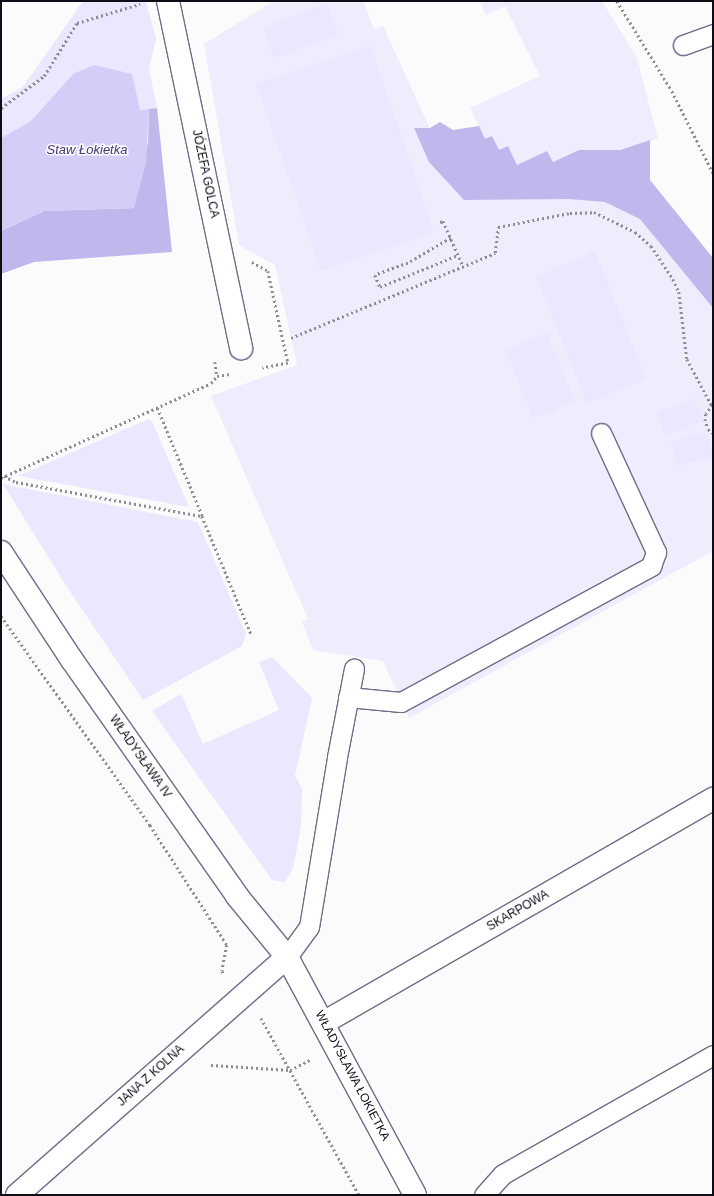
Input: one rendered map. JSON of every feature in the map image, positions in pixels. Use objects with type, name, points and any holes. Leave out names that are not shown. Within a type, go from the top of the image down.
[{"type":"street","name":"JÓZEFA GOLCA","points":[[168,1],[240,348]]},
{"type":"street","name":"WŁADYSŁAWA IV","points":[[3,560],[237,896],[287,957]]},
{"type":"street","name":"SKARPOWA","points":[[323,1023],[713,799]]},
{"type":"street","name":"WŁADYSŁAWA ŁOKIETKA","points":[[287,957],[415,1195]]},
{"type":"street","name":"JANA Z KOLNA","points":[[17,1195],[287,957]]},
{"type":"lane","points":[[683,45],[713,34]]},
{"type":"lane","points":[[348,697],[401,702],[651,566],[656,552],[601,433]]},
{"type":"lane","points":[[287,957],[309,927],[354,669]]},
{"type":"lane","points":[[484,1195],[503,1174],[713,1054]]},
{"type":"path","points":[[617,1],[672,91],[713,173]]},
{"type":"path","points":[[1,108],[44,76],[77,24],[90,17],[143,3]]},
{"type":"path","points":[[291,338],[495,253],[498,227],[570,213],[594,212],[614,220],[635,232],[651,246],[673,279],[679,292],[687,359],[712,405],[705,419],[708,429],[713,433]]},
{"type":"path","points":[[440,222],[443,221],[463,266]]},
{"type":"path","points":[[451,238],[408,263],[375,275],[380,287],[458,255]]},
{"type":"path","points":[[3,477],[211,383],[217,376]]},
{"type":"path","points":[[157,408],[251,634]]},
{"type":"path","points":[[3,477],[16,482],[202,516]]},
{"type":"path","points":[[1,616],[150,825],[224,939],[227,945],[222,971]]},
{"type":"path","points":[[262,1020],[359,1195]]},
{"type":"path","points":[[211,1065],[290,1070]]},
{"type":"shaded area","points":[[83,1],[146,1],[156,39],[149,69],[157,108],[140,110],[73,74],[31,121],[1,138],[1,99],[23,87]]},
{"type":"shaded area","points":[[274,1],[363,1],[374,29],[383,26],[443,157],[631,194],[713,308],[713,551],[409,718],[383,661],[313,650],[302,622],[308,619],[211,396],[297,365],[275,265],[239,245],[204,44]]},
{"type":"shaded area","points":[[480,1],[602,1],[637,58],[658,139],[620,150],[579,150],[553,162],[547,151],[517,165],[508,146],[499,151],[485,139],[470,108],[540,76],[505,6],[486,15]]},
{"type":"shaded area","points":[[327,4],[338,35],[274,58],[263,27]]},
{"type":"shaded area","points":[[370,45],[434,232],[321,271],[257,84]]},
{"type":"shaded area","points":[[157,108],[172,252],[34,262],[1,274],[1,231],[44,211],[134,208],[148,142],[149,109]]},
{"type":"shaded area","points":[[440,122],[453,130],[479,126],[485,139],[492,136],[499,150],[508,146],[517,165],[547,151],[553,162],[579,150],[620,150],[650,140],[650,180],[713,258],[713,308],[640,219],[605,202],[569,199],[464,200],[429,162],[414,128],[430,128]]},
{"type":"shaded area","points":[[595,252],[646,379],[587,403],[536,276]]},
{"type":"shaded area","points":[[547,333],[575,402],[533,418],[505,350]]},
{"type":"shaded area","points":[[694,398],[703,420],[666,435],[657,413]]},
{"type":"shaded area","points":[[148,419],[152,421],[189,507],[18,476]]},
{"type":"shaded area","points":[[706,432],[713,456],[677,466],[670,442]]},
{"type":"shaded area","points":[[3,484],[198,522],[246,634],[242,646],[143,700],[65,584]]},
{"type":"shaded area","points":[[272,657],[312,698],[295,776],[302,788],[301,827],[293,869],[285,882],[272,880],[152,711],[179,695],[182,696],[203,744],[279,710],[259,662]]},
{"type":"water","name":"Staw Łokietka","points":[[94,65],[132,74],[140,110],[149,109],[146,163],[134,208],[44,211],[1,231],[1,138],[31,121],[73,74]]}]
